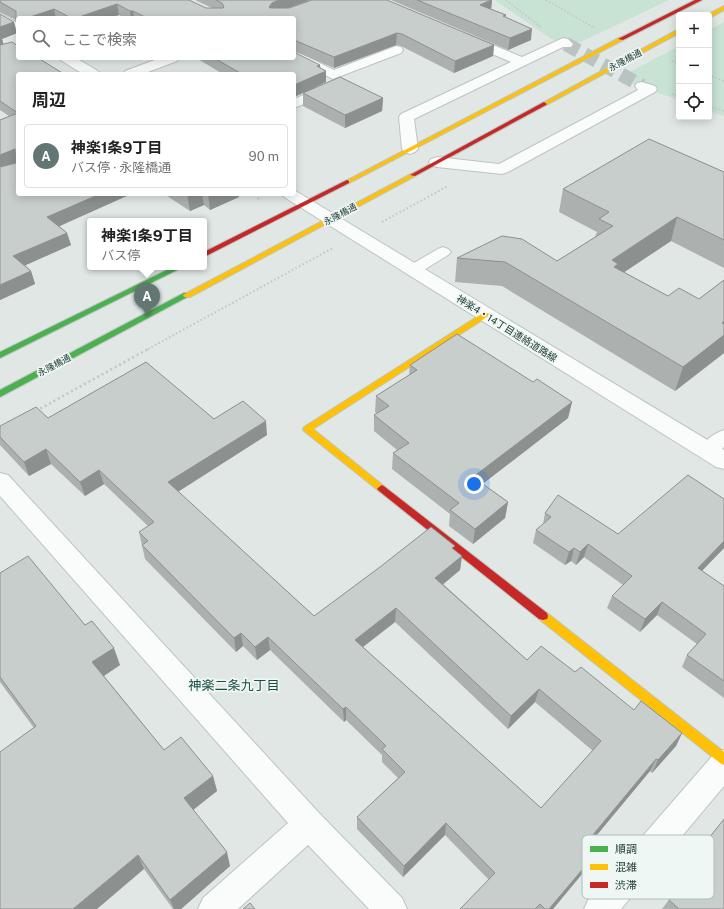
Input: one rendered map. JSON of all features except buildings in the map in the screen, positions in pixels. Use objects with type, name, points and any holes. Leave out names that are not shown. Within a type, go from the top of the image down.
[{"type":"main road","points":[[207,253],[306,204],[699,0]]},
{"type":"main road","points":[[712,14],[724,8]]},
{"type":"main road","name":"永隆橋通","points":[[0,394],[331,220],[676,34]]},
{"type":"main road","points":[[0,355],[173,270]]},
{"type":"main road","points":[[486,315],[308,429],[724,759]]},
{"type":"street","points":[[0,17],[16,27]]},
{"type":"street","points":[[455,33],[523,62]]},
{"type":"street","points":[[410,149],[406,117],[564,43]]},
{"type":"street","points":[[333,76],[396,50]]},
{"type":"street","points":[[296,57],[345,81],[296,103]]},
{"type":"street","points":[[70,60],[90,72]]},
{"type":"street","points":[[135,72],[167,60]]},
{"type":"street","points":[[437,162],[502,169],[650,89],[642,86]]},
{"type":"street","name":"神楽4・14丁目連絡道路線","points":[[293,196],[724,461]]},
{"type":"street","points":[[0,481],[309,824],[390,909]]},
{"type":"street","points":[[663,835],[724,764]]},
{"type":"street","points":[[214,909],[309,824]]},
{"type":"street","points":[[600,909],[609,899]]},
{"type":"lane","points":[[413,270],[443,252]]},
{"type":"lane","points":[[708,451],[724,437]]},
{"type":"path","points":[[506,0],[554,38],[564,43]]},
{"type":"path","points":[[546,0],[600,30]]},
{"type":"path","points":[[712,76],[724,81]]},
{"type":"path","points":[[712,107],[724,111]]},
{"type":"path","points":[[35,411],[450,185]]},
{"type":"path","points":[[258,196],[259,200]]},
{"type":"green space","points":[[495,0],[669,0],[568,48],[547,36]]},
{"type":"green space","points":[[724,22],[724,116],[712,112],[712,28]]},
{"type":"green space","points":[[676,48],[676,99],[617,79]]},
{"type":"tunnel","points":[[566,44],[642,86]]},
{"type":"traffic: fast","points":[[0,355],[173,270]]},
{"type":"traffic: fast","points":[[0,394],[187,295]]},
{"type":"traffic: slow","points":[[712,14],[724,8]]},
{"type":"traffic: slow","points":[[544,104],[676,33]]},
{"type":"traffic: slow","points":[[347,182],[621,39]]},
{"type":"traffic: slow","points":[[187,295],[413,175]]},
{"type":"traffic: slow","points":[[382,489],[307,429],[486,315]]},
{"type":"traffic: slow","points":[[543,616],[724,759]]},
{"type":"traffic: jam","points":[[621,39],[699,0]]},
{"type":"traffic: jam","points":[[413,175],[544,104]]},
{"type":"traffic: jam","points":[[207,253],[347,182]]},
{"type":"traffic: jam","points":[[382,489],[543,616]]},
{"type":"place","name":"神楽1条9丁目","points":[[147,316]]},
{"type":"district","name":"神楽二条九丁目","points":[[234,685]]}]
